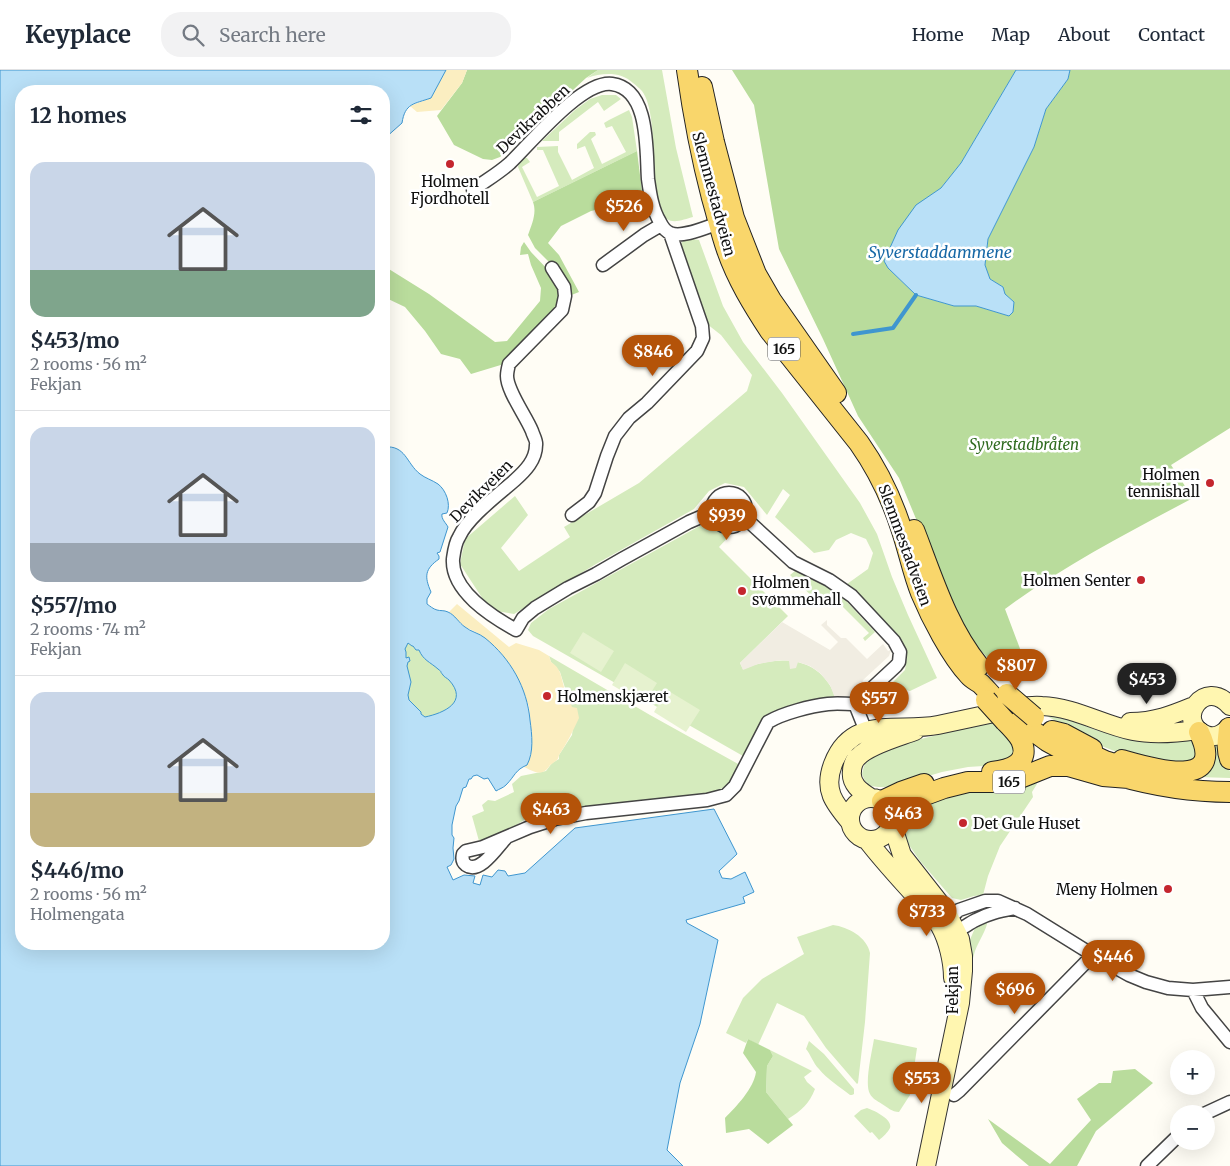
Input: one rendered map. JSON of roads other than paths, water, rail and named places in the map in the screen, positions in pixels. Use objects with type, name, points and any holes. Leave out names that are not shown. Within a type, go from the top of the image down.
[{"type":"main road","name":"Slemmestadveien","points":[[687,70],[697,134],[726,221],[770,300],[858,424],[891,475],[904,503],[940,597],[972,657],[991,679],[996,697]]},
{"type":"main road","name":"Slemmestadveien","points":[[700,70],[726,221],[727,250],[736,272],[759,314],[787,353],[859,443],[880,476],[899,521],[921,593],[947,644],[970,677],[980,683],[1047,742],[1078,759],[1114,774],[1166,787],[1206,792],[1230,792]]},
{"type":"main road","points":[[1102,721],[1133,722],[1152,720],[1173,715],[1194,706],[1201,699],[1208,696],[1216,696],[1228,702]]},
{"type":"main road","points":[[850,822],[834,802],[829,783],[834,761],[842,746],[857,735],[869,739],[882,728],[927,727],[1034,705],[1054,707],[1134,731],[1198,731],[1209,736],[1221,735],[1230,727]]},
{"type":"main road","points":[[1194,706],[1192,714],[1193,723],[1198,731]]},
{"type":"main road","name":"Slemmestadveien","points":[[1019,719],[1052,731],[1060,738],[1087,753],[1128,768],[1152,775],[1178,779],[1230,782]]},
{"type":"main road","name":"165","points":[[884,810],[900,792],[961,775],[1014,768],[1022,759],[1022,746],[1018,735],[1019,719]]},
{"type":"main road","points":[[1230,727],[1227,744],[1230,759]]},
{"type":"main road","name":"165","points":[[1052,731],[1064,734],[1112,757],[1158,770],[1182,772],[1198,767],[1206,756],[1205,744],[1198,731]]},
{"type":"main road","name":"Fekjan","points":[[869,739],[852,768],[851,775],[854,783],[860,791],[884,810],[902,855],[942,906],[952,959],[951,1049],[926,1166]]},
{"type":"main road","name":"165","points":[[884,810],[901,808],[917,798],[944,788],[968,782],[1010,782],[1050,766],[1068,766],[1103,776],[1129,778]]},
{"type":"main road","points":[[864,799],[884,810],[890,830],[886,835],[874,840],[867,840],[855,834],[850,822],[850,815],[858,802],[864,799]]},
{"type":"main road","name":"Fekjan","points":[[867,840],[947,927]]},
{"type":"street","name":"Devikrabben","points":[[473,190],[508,164],[578,97],[604,84],[613,84],[630,91],[635,98],[642,115],[644,127],[652,204],[656,215],[666,229],[702,326],[703,338],[698,350],[629,418],[615,436],[596,493],[589,502],[572,515]]},
{"type":"street","points":[[603,265],[644,234],[666,229],[679,234],[686,233],[726,221]]},
{"type":"street","name":"Devikveien","points":[[552,268],[564,287],[565,296],[562,310],[509,364],[507,375],[508,385],[530,425],[537,444],[533,458],[525,471],[470,521],[459,537],[454,551],[453,566],[457,580],[470,597],[489,613],[516,630],[523,618],[535,608],[568,588],[689,522],[703,516],[713,516]]},
{"type":"street","points":[[731,492],[742,497],[747,512],[745,518],[737,526],[726,527],[720,525],[713,516],[712,505],[715,499],[720,495],[731,492]]},
{"type":"street","points":[[506,838],[542,823],[586,813],[707,800],[726,794],[735,786],[768,722],[788,713],[828,704],[855,704],[899,662],[900,652],[894,641],[852,596],[829,580],[794,562],[745,518]]},
{"type":"street","points":[[855,704],[869,739]]},
{"type":"street","points":[[947,927],[973,921],[995,912],[1015,908],[1093,955],[1146,982],[1168,988],[1193,990],[1230,987]]},
{"type":"street","points":[[954,1095],[1093,955]]},
{"type":"street","points":[[1193,990],[1202,1008],[1230,1042]]},
{"type":"street","points":[[1215,1109],[1230,1102]]},
{"type":"street","points":[[1147,1166],[1170,1144]]},
{"type":"water","points":[[0,70],[446,70],[431,98],[411,105],[403,116],[402,123],[390,134],[390,85],[15,85],[15,950],[390,950],[391,447],[401,452],[420,474],[441,487],[448,501],[447,513],[442,514],[442,516],[448,527],[440,552],[437,553],[439,559],[431,566],[427,573],[427,582],[431,592],[427,599],[427,604],[436,610],[450,613],[467,629],[485,638],[503,655],[521,686],[530,720],[532,749],[527,765],[517,771],[505,786],[496,791],[488,778],[484,779],[477,775],[469,779],[466,787],[463,788],[456,806],[452,825],[454,859],[451,865],[447,867],[453,880],[464,875],[475,876],[473,883],[480,885],[483,875],[492,877],[498,870],[505,871],[508,876],[525,873],[575,828],[714,809],[737,854],[719,871],[722,878],[731,879],[745,872],[754,892],[743,897],[745,903],[686,920],[687,923],[718,940],[700,1024],[680,1083],[667,1150],[683,1166],[0,1166]],"holes":[[[408,643],[416,650],[419,650],[425,659],[441,671],[454,688],[455,700],[452,705],[440,713],[425,717],[409,700],[408,695],[411,682],[407,666],[410,661],[409,657],[406,658],[405,649]]]},
{"type":"water","name":"Syverstaddammene","points":[[1016,70],[1070,70],[1068,79],[1046,109],[1034,147],[988,239],[985,265],[990,279],[1003,287],[1005,294],[1014,302],[1013,312],[1009,316],[976,306],[954,306],[916,295],[888,268],[884,261],[898,230],[916,205],[941,188],[961,163]]},
{"type":"waterway","points":[[853,334],[893,328],[916,295]]},
{"type":"place","name":"Holmen Fjordhotell","points":[[450,164]]},
{"type":"place","name":"Holmen tennishall","points":[[1210,483]]},
{"type":"place","name":"Holmen Senter","points":[[1141,580]]},
{"type":"place","name":"Holmen svømmehall","points":[[742,591]]},
{"type":"place","name":"Holmenskjæret","points":[[547,696]]},
{"type":"place","name":"Det Gule Huset","points":[[963,823]]},
{"type":"place","name":"Meny Holmen","points":[[1168,889]]},
{"type":"park label","name":"Syverstadbråten","points":[[1024,444]]}]
